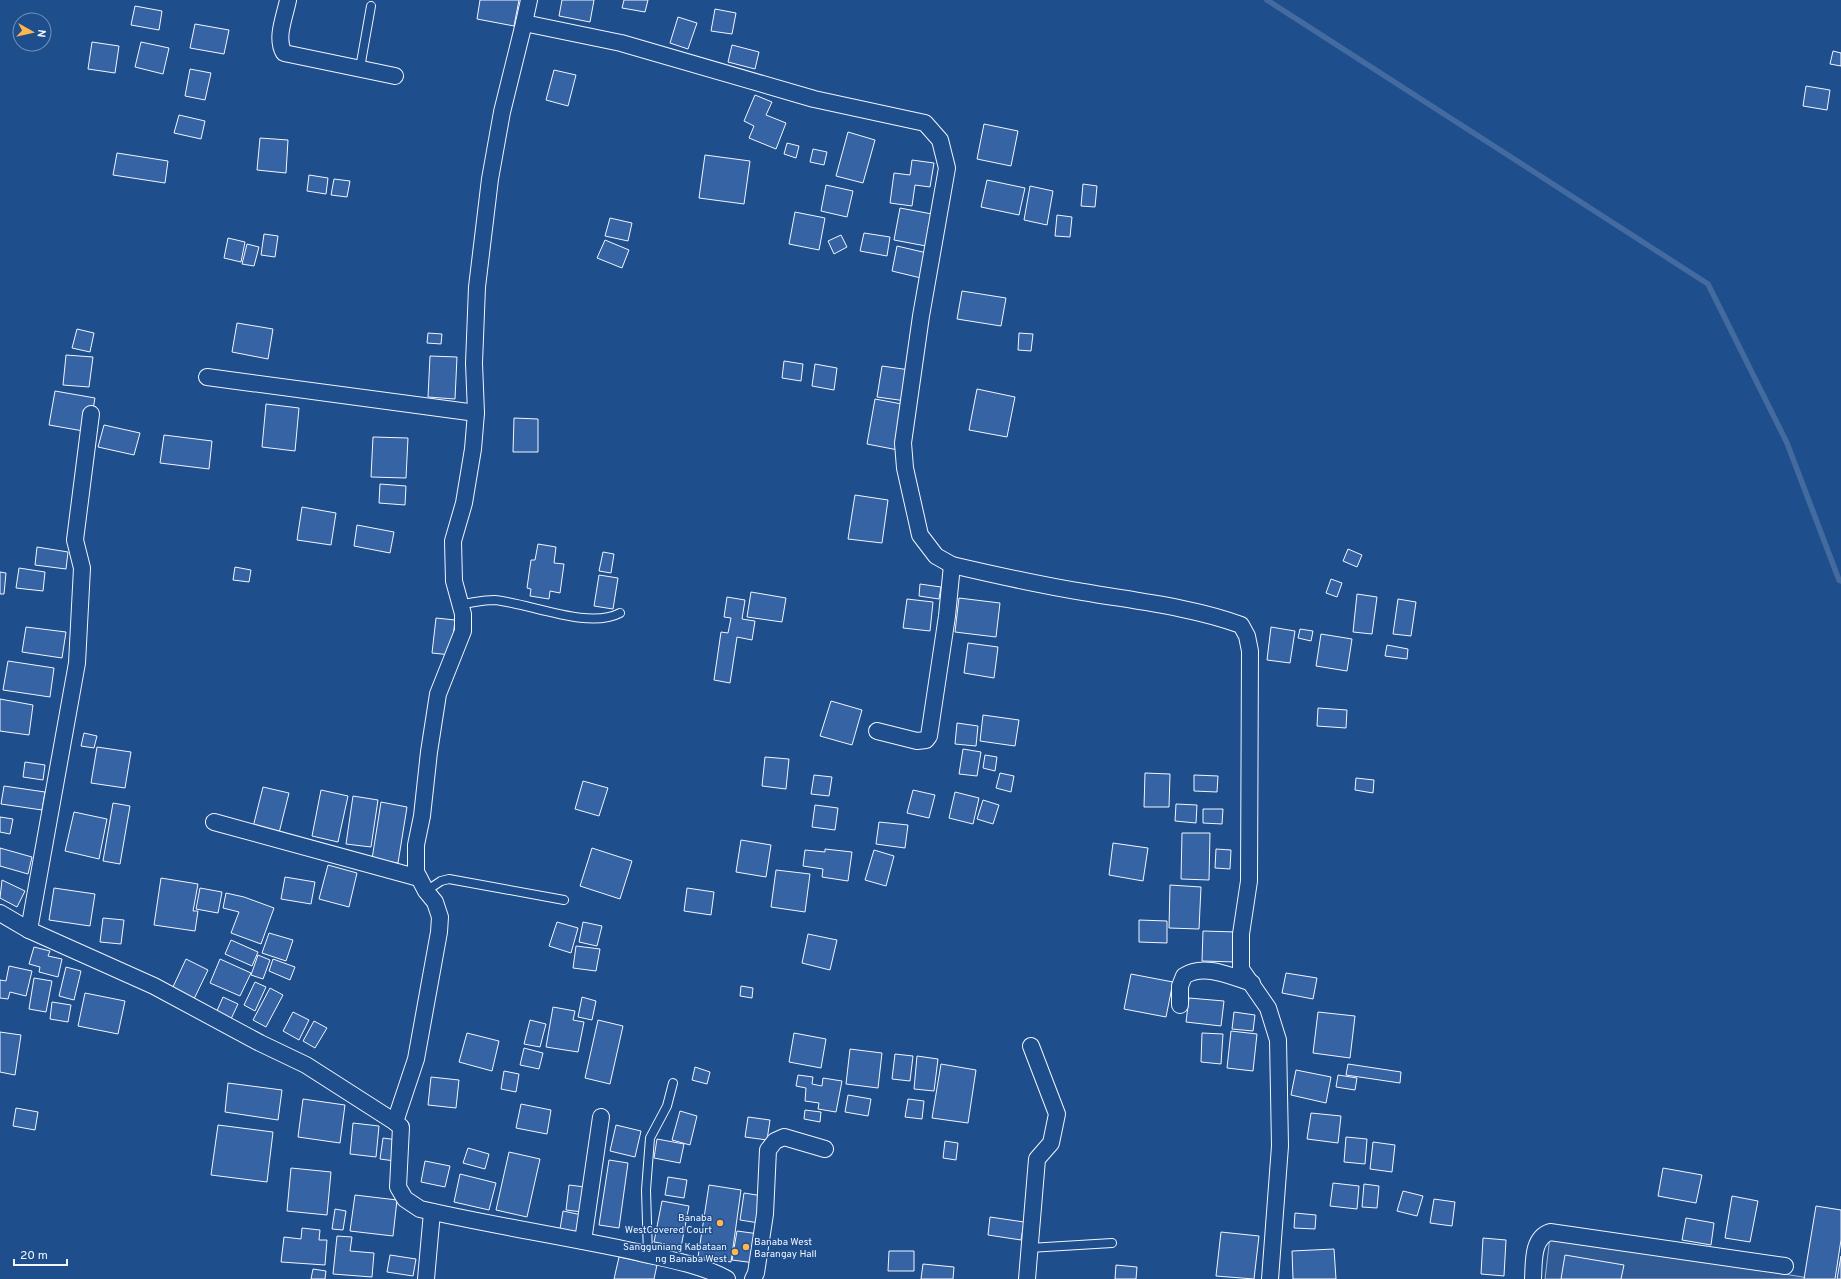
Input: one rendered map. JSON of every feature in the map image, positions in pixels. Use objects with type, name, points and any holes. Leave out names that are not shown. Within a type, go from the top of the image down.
[{"type":"street","points":[[288,0],[280,36],[281,48],[284,53],[395,76]]},
{"type":"street","points":[[395,1122],[416,1059],[439,932],[440,917],[434,902],[416,872],[416,845],[422,816],[429,752],[438,694],[463,631],[463,614],[454,581],[453,540],[464,503],[473,449],[476,413],[474,363],[477,287],[502,112],[529,0]]},
{"type":"street","points":[[524,23],[621,43],[814,99],[925,123],[940,140],[947,168],[921,316],[903,443],[905,468],[920,535],[936,556],[952,565],[1067,590],[1227,619],[1241,625],[1247,636],[1250,651],[1249,881],[1241,934],[1241,969],[1268,1008],[1278,1040],[1280,1146],[1270,1279]]},
{"type":"street","points":[[207,377],[476,413]]},
{"type":"street","points":[[29,930],[77,664],[82,568],[76,540],[91,414]]},
{"type":"street","points":[[877,731],[917,741],[926,740],[929,736],[947,616],[952,565]]},
{"type":"street","points":[[214,822],[423,885]]},
{"type":"street","points":[[0,913],[29,930],[154,986],[260,1043],[306,1065],[395,1122],[401,1127],[398,1187],[405,1199],[420,1209],[583,1240],[707,1268],[727,1279]]},
{"type":"street","points":[[1180,1005],[1180,986],[1184,976],[1190,972],[1211,970],[1252,983]]},
{"type":"street","points":[[1027,1279],[1037,1158],[1051,1143],[1057,1114],[1031,1046]]},
{"type":"street","points":[[583,1240],[600,1117]]},
{"type":"street","points":[[753,1279],[756,1273],[765,1214],[768,1150],[775,1141],[784,1137],[825,1148]]},
{"type":"street","points":[[426,1279],[432,1212]]},
{"type":"street","points":[[1532,1279],[1536,1244],[1542,1234],[1550,1232],[1785,1266]]},
{"type":"lane","points":[[360,68],[371,6]]},
{"type":"lane","points":[[460,604],[494,600],[581,617],[611,618],[620,613]]},
{"type":"lane","points":[[423,885],[449,879],[564,900]]},
{"type":"lane","points":[[648,1255],[646,1190],[650,1138],[667,1106],[673,1083]]},
{"type":"lane","points":[[1029,1248],[1112,1243]]},
{"type":"shaded area","points":[[1550,1236],[1815,1279],[1545,1279]]},
{"type":"building","points":[[480,0],[519,0],[514,26],[477,19]]},
{"type":"building","points":[[562,0],[594,0],[590,22],[559,16]]},
{"type":"building","points":[[624,0],[648,0],[645,12],[622,8]]},
{"type":"building","points":[[135,6],[162,11],[159,30],[131,25]]},
{"type":"building","points":[[715,9],[736,13],[732,34],[711,31]]},
{"type":"building","points":[[678,17],[697,23],[688,49],[670,43]]},
{"type":"building","points":[[195,24],[229,30],[224,54],[190,48]]},
{"type":"building","points":[[92,42],[119,46],[115,73],[88,69]]},
{"type":"building","points":[[141,42],[169,48],[163,74],[135,67]]},
{"type":"building","points":[[732,45],[759,52],[755,69],[728,62]]},
{"type":"building","points":[[1833,51],[1841,53],[1841,66],[1830,64]]},
{"type":"building","points":[[190,69],[211,73],[205,100],[185,96]]},
{"type":"building","points":[[554,70],[576,75],[568,106],[546,100]]},
{"type":"building","points":[[1806,86],[1830,90],[1827,110],[1803,106]]},
{"type":"building","points":[[755,95],[772,102],[766,115],[786,123],[776,149],[749,138],[754,126],[744,121]]},
{"type":"building","points":[[179,115],[205,121],[201,139],[174,133]]},
{"type":"building","points":[[984,124],[1018,131],[1011,166],[977,159]]},
{"type":"building","points":[[848,132],[875,140],[863,183],[836,176]]},
{"type":"building","points":[[260,138],[288,140],[286,173],[257,170]]},
{"type":"building","points":[[787,143],[799,146],[796,158],[784,154]]},
{"type":"building","points":[[813,149],[827,152],[824,165],[810,162]]},
{"type":"building","points":[[117,153],[168,161],[165,183],[113,175]]},
{"type":"building","points":[[705,155],[750,161],[744,204],[699,198]]},
{"type":"building","points":[[912,160],[934,163],[930,187],[915,185],[912,206],[890,203],[894,173],[910,175]]},
{"type":"building","points":[[309,175],[328,178],[326,194],[307,191]]},
{"type":"building","points":[[334,179],[350,181],[347,197],[331,195]]},
{"type":"building","points":[[987,180],[1025,188],[1019,215],[981,207]]},
{"type":"building","points":[[1083,184],[1097,186],[1095,207],[1081,206]]},
{"type":"building","points":[[826,185],[853,191],[847,217],[821,211]]},
{"type":"building","points":[[1030,186],[1053,191],[1047,225],[1024,220]]},
{"type":"building","points":[[900,208],[932,214],[926,246],[894,240]]},
{"type":"building","points":[[795,212],[825,218],[819,250],[789,244]]},
{"type":"building","points":[[1057,215],[1072,217],[1070,237],[1055,236]]},
{"type":"building","points":[[610,218],[632,223],[628,241],[605,236]]},
{"type":"building","points":[[864,233],[890,237],[887,256],[860,251]]},
{"type":"building","points":[[264,234],[278,236],[275,257],[261,255]]},
{"type":"building","points":[[841,235],[847,247],[834,254],[828,241]]},
{"type":"building","points":[[228,238],[245,242],[241,262],[224,258]]},
{"type":"building","points":[[605,240],[629,250],[622,268],[597,258]]},
{"type":"building","points":[[247,244],[259,247],[254,266],[242,264]]},
{"type":"building","points":[[897,246],[927,253],[921,278],[892,271]]},
{"type":"building","points":[[962,291],[1006,298],[1001,326],[957,319]]},
{"type":"building","points":[[237,323],[273,329],[268,359],[232,352]]},
{"type":"building","points":[[77,329],[94,333],[90,352],[72,348]]},
{"type":"building","points":[[428,333],[442,334],[441,344],[427,343]]},
{"type":"building","points":[[1019,333],[1033,334],[1031,351],[1018,350]]},
{"type":"building","points":[[66,355],[93,357],[89,387],[63,385]]},
{"type":"building","points":[[430,356],[457,357],[455,399],[428,397]]},
{"type":"building","points":[[784,361],[803,364],[801,381],[782,378]]},
{"type":"building","points":[[815,364],[837,368],[834,390],[812,386]]},
{"type":"building","points":[[882,366],[910,370],[906,401],[877,397]]},
{"type":"building","points":[[977,389],[1015,397],[1007,437],[969,430]]},
{"type":"building","points":[[55,391],[95,398],[89,432],[49,425]]},
{"type":"building","points":[[875,399],[907,405],[898,450],[867,444]]},
{"type":"building","points":[[266,404],[299,408],[295,451],[262,447]]},
{"type":"building","points":[[514,418],[538,419],[538,452],[513,452]]},
{"type":"building","points":[[104,425],[140,433],[134,455],[98,447]]},
{"type":"building","points":[[164,435],[212,441],[209,469],[160,463]]},
{"type":"building","points":[[373,437],[408,438],[406,478],[371,477]]},
{"type":"building","points":[[380,484],[406,486],[405,505],[379,503]]},
{"type":"building","points":[[855,495],[888,500],[882,543],[848,539]]},
{"type":"building","points":[[302,507],[336,513],[331,545],[297,540]]},
{"type":"building","points":[[357,525],[394,532],[390,553],[354,546]]},
{"type":"building","points":[[538,544],[556,547],[554,563],[564,564],[560,593],[550,591],[549,599],[530,596],[531,589],[527,588],[531,560],[535,560]]},
{"type":"building","points":[[37,547],[68,552],[66,569],[35,565]]},
{"type":"building","points":[[1348,549],[1362,555],[1357,567],[1343,561]]},
{"type":"building","points":[[603,552],[614,554],[611,573],[599,571]]},
{"type":"building","points":[[235,567],[251,570],[249,582],[233,580]]},
{"type":"building","points":[[19,568],[45,572],[43,591],[16,588]]},
{"type":"building","points":[[0,572],[6,573],[4,594],[0,594]]},
{"type":"building","points":[[599,575],[618,578],[613,609],[594,606]]},
{"type":"building","points":[[1331,579],[1342,583],[1337,597],[1326,593]]},
{"type":"building","points":[[920,584],[941,587],[939,599],[919,596]]},
{"type":"building","points":[[751,592],[786,598],[782,622],[747,617]]},
{"type":"building","points":[[1357,594],[1377,597],[1372,634],[1353,632]]},
{"type":"building","points":[[727,597],[745,600],[742,619],[755,621],[752,640],[737,637],[730,683],[714,680],[721,632],[728,633],[731,618],[724,617]]},
{"type":"building","points":[[959,598],[1000,603],[996,637],[955,632]]},
{"type":"building","points":[[907,599],[933,602],[930,631],[903,628]]},
{"type":"building","points":[[1398,599],[1416,602],[1411,636],[1393,634]]},
{"type":"building","points":[[436,618],[455,620],[451,655],[432,653]]},
{"type":"building","points":[[26,627],[66,632],[62,658],[22,652]]},
{"type":"building","points":[[1271,627],[1295,631],[1290,663],[1267,660]]},
{"type":"building","points":[[1300,629],[1313,631],[1311,641],[1298,638]]},
{"type":"building","points":[[1321,634],[1352,639],[1347,671],[1316,666]]},
{"type":"building","points":[[968,643],[998,647],[994,678],[964,673]]},
{"type":"building","points":[[1387,645],[1408,649],[1407,659],[1385,656]]},
{"type":"building","points":[[8,661],[54,668],[50,697],[3,690]]},
{"type":"building","points":[[0,699],[33,705],[29,735],[0,731]]},
{"type":"building","points":[[831,701],[862,710],[852,745],[820,736]]},
{"type":"building","points":[[1318,708],[1347,710],[1346,728],[1317,726]]},
{"type":"building","points":[[983,715],[1019,720],[1015,746],[980,741]]},
{"type":"building","points":[[957,723],[978,726],[976,746],[955,744]]},
{"type":"building","points":[[84,733],[97,736],[94,748],[81,746]]},
{"type":"building","points":[[97,747],[131,752],[125,788],[91,783]]},
{"type":"building","points":[[963,749],[981,752],[977,776],[959,774]]},
{"type":"building","points":[[985,755],[997,757],[995,771],[983,768]]},
{"type":"building","points":[[765,757],[789,759],[786,789],[762,786]]},
{"type":"building","points":[[25,762],[45,765],[43,780],[23,777]]},
{"type":"building","points":[[1000,773],[1014,776],[1011,792],[996,788]]},
{"type":"building","points":[[1145,773],[1170,774],[1169,807],[1144,807]]},
{"type":"building","points":[[814,775],[832,777],[829,796],[811,794]]},
{"type":"building","points":[[1194,775],[1218,776],[1217,792],[1194,791]]},
{"type":"building","points":[[1356,778],[1374,780],[1373,793],[1355,790]]},
{"type":"building","points":[[583,781],[608,788],[599,816],[575,809]]},
{"type":"building","points":[[4,786],[45,792],[42,810],[1,804]]},
{"type":"building","points":[[263,787],[289,793],[279,833],[253,827]]},
{"type":"building","points":[[321,790],[348,796],[338,842],[312,836]]},
{"type":"building","points":[[913,790],[935,795],[929,818],[907,813]]},
{"type":"building","points":[[955,792],[979,798],[973,824],[949,818]]},
{"type":"building","points":[[353,796],[378,800],[371,847],[346,844]]},
{"type":"building","points":[[983,800],[999,805],[993,824],[977,819]]},
{"type":"building","points":[[381,802],[407,807],[398,863],[372,859]]},
{"type":"building","points":[[113,803],[130,806],[120,864],[103,861]]},
{"type":"building","points":[[1176,804],[1197,805],[1196,823],[1175,821]]},
{"type":"building","points":[[815,805],[838,808],[835,830],[812,827]]},
{"type":"building","points":[[1203,809],[1223,809],[1222,824],[1203,823]]},
{"type":"building","points":[[74,812],[107,819],[99,859],[65,851]]},
{"type":"building","points":[[0,817],[13,819],[10,834],[0,832]]},
{"type":"building","points":[[879,822],[908,825],[905,848],[876,844]]},
{"type":"building","points":[[1182,833],[1210,833],[1209,880],[1181,879]]},
{"type":"building","points":[[741,840],[771,845],[766,877],[736,872]]},
{"type":"building","points":[[1113,843],[1148,848],[1143,881],[1109,875]]},
{"type":"building","points":[[0,848],[32,857],[28,874],[0,866]]},
{"type":"building","points":[[592,848],[632,861],[620,899],[580,886]]},
{"type":"building","points":[[825,849],[852,852],[848,881],[822,877],[823,869],[803,866],[805,850],[825,852]]},
{"type":"building","points":[[1216,849],[1231,850],[1230,869],[1215,868]]},
{"type":"building","points":[[874,850],[894,856],[886,886],[865,880]]},
{"type":"building","points":[[328,865],[357,873],[349,907],[319,899]]},
{"type":"building","points":[[776,870],[810,874],[805,912],[771,907]]},
{"type":"building","points":[[285,877],[315,882],[311,904],[281,899]]},
{"type":"building","points":[[161,878],[198,884],[193,911],[198,911],[195,931],[154,925]]},
{"type":"building","points":[[2,880],[25,891],[17,907],[0,898]]},
{"type":"building","points":[[1170,885],[1201,887],[1199,929],[1169,928]]},
{"type":"building","points":[[54,888],[95,894],[90,926],[49,920]]},
{"type":"building","points":[[200,888],[222,892],[218,913],[196,909]]},
{"type":"building","points":[[687,888],[714,892],[711,915],[684,911]]},
{"type":"building","points":[[226,893],[244,897],[274,908],[261,944],[231,933],[239,912],[223,908]]},
{"type":"building","points":[[103,918],[124,920],[121,944],[100,942]]},
{"type":"building","points":[[1139,920],[1167,921],[1167,943],[1139,942]]},
{"type":"building","points":[[557,922],[578,928],[571,953],[549,946]]},
{"type":"building","points":[[583,922],[602,926],[597,946],[579,942]]},
{"type":"building","points":[[1203,931],[1237,932],[1236,962],[1202,961]]},
{"type":"building","points":[[269,933],[293,940],[286,961],[262,953]]},
{"type":"building","points":[[808,934],[837,940],[830,970],[802,963]]},
{"type":"building","points":[[231,940],[258,952],[252,966],[225,954]]},
{"type":"building","points":[[576,946],[600,949],[596,971],[573,968]]},
{"type":"building","points":[[34,947],[50,951],[48,956],[62,959],[58,977],[39,972],[40,967],[29,964]]},
{"type":"building","points":[[258,955],[270,960],[263,979],[251,975]]},
{"type":"building","points":[[186,959],[208,970],[194,999],[172,989]]},
{"type":"building","points":[[220,959],[251,973],[240,996],[210,983]]},
{"type":"building","points":[[273,959],[295,967],[290,980],[269,971]]},
{"type":"building","points":[[9,966],[32,971],[26,996],[10,992],[8,999],[0,998],[0,980],[6,981]]},
{"type":"building","points":[[66,967],[81,971],[74,1000],[59,996]]},
{"type":"building","points":[[1286,973],[1317,978],[1313,999],[1282,993]]},
{"type":"building","points":[[1131,974],[1173,982],[1166,1017],[1124,1009]]},
{"type":"building","points":[[34,978],[52,981],[46,1012],[29,1009]]},
{"type":"building","points":[[255,982],[266,987],[255,1011],[244,1005]]},
{"type":"building","points":[[741,986],[753,988],[752,998],[740,996]]},
{"type":"building","points":[[270,988],[283,995],[266,1027],[253,1020]]},
{"type":"building","points":[[85,993],[125,1001],[118,1034],[78,1026]]},
{"type":"building","points":[[223,997],[238,1004],[231,1019],[216,1013]]},
{"type":"building","points":[[582,997],[596,1001],[592,1020],[578,1017]]},
{"type":"building","points":[[1189,998],[1224,1001],[1221,1026],[1186,1022]]},
{"type":"building","points":[[52,1002],[71,1005],[68,1022],[50,1019]]},
{"type":"building","points":[[553,1007],[575,1011],[573,1020],[584,1022],[578,1052],[546,1047]]},
{"type":"building","points":[[293,1012],[309,1020],[299,1040],[283,1031]]},
{"type":"building","points":[[1234,1012],[1255,1015],[1253,1031],[1232,1029]]},
{"type":"building","points":[[1318,1012],[1355,1016],[1350,1058],[1313,1053]]},
{"type":"building","points":[[530,1020],[546,1024],[540,1047],[524,1044]]},
{"type":"building","points":[[598,1020],[623,1026],[610,1084],[585,1078]]},
{"type":"building","points":[[314,1021],[327,1028],[315,1048],[303,1041]]},
{"type":"building","points":[[1231,1031],[1257,1034],[1253,1071],[1227,1068]]},
{"type":"building","points":[[0,1032],[21,1035],[15,1075],[0,1072]]},
{"type":"building","points":[[467,1033],[499,1041],[492,1071],[459,1062]]},
{"type":"building","points":[[794,1033],[826,1039],[821,1068],[789,1062]]},
{"type":"building","points":[[1202,1033],[1223,1034],[1221,1064],[1201,1062]]},
{"type":"building","points":[[524,1048],[543,1053],[539,1069],[520,1065]]},
{"type":"building","points":[[850,1049],[882,1053],[878,1088],[846,1084]]},
{"type":"building","points":[[895,1054],[913,1056],[910,1081],[892,1079]]},
{"type":"building","points":[[917,1056],[938,1059],[934,1091],[914,1089]]},
{"type":"building","points":[[941,1064],[976,1070],[968,1123],[932,1118]]},
{"type":"building","points":[[1348,1064],[1401,1072],[1400,1083],[1346,1075]]},
{"type":"building","points":[[695,1067],[710,1072],[707,1084],[692,1080]]},
{"type":"building","points":[[1296,1070],[1331,1077],[1326,1103],[1291,1095]]},
{"type":"building","points":[[504,1071],[519,1074],[516,1092],[501,1089]]},
{"type":"building","points":[[798,1075],[813,1077],[812,1084],[822,1086],[823,1078],[842,1081],[836,1112],[818,1109],[819,1103],[805,1101],[806,1088],[796,1086]]},
{"type":"building","points":[[1338,1075],[1357,1078],[1355,1090],[1336,1087]]},
{"type":"building","points":[[431,1077],[459,1080],[456,1108],[428,1105]]},
{"type":"building","points":[[228,1083],[282,1090],[278,1120],[225,1112]]},
{"type":"building","points":[[848,1095],[871,1099],[868,1116],[845,1112]]},
{"type":"building","points":[[303,1099],[345,1105],[340,1143],[298,1137]]},
{"type":"building","points":[[908,1099],[924,1101],[922,1119],[905,1117]]},
{"type":"building","points":[[521,1104],[551,1110],[547,1134],[516,1128]]},
{"type":"building","points":[[16,1108],[38,1112],[35,1130],[13,1126]]},
{"type":"building","points":[[805,1110],[821,1112],[820,1122],[804,1119]]},
{"type":"building","points":[[680,1111],[697,1116],[690,1145],[672,1140]]},
{"type":"building","points":[[1311,1113],[1341,1116],[1338,1143],[1307,1139]]},
{"type":"building","points":[[748,1117],[770,1120],[767,1140],[745,1137]]},
{"type":"building","points":[[353,1123],[379,1126],[376,1157],[350,1154]]},
{"type":"building","points":[[218,1125],[273,1132],[267,1182],[211,1175]]},
{"type":"building","points":[[616,1125],[641,1131],[635,1157],[610,1151]]},
{"type":"building","points":[[1346,1137],[1367,1139],[1365,1164],[1344,1162]]},
{"type":"building","points":[[383,1138],[398,1140],[395,1161],[380,1159]]},
{"type":"building","points":[[657,1139],[684,1144],[680,1163],[654,1158]]},
{"type":"building","points":[[945,1141],[958,1143],[956,1160],[943,1158]]},
{"type":"building","points":[[1373,1142],[1395,1145],[1392,1172],[1370,1169]]},
{"type":"building","points":[[468,1148],[489,1154],[485,1169],[463,1163]]},
{"type":"building","points":[[509,1152],[540,1159],[527,1217],[496,1210]]},
{"type":"building","points":[[609,1160],[628,1163],[619,1228],[599,1225]]},
{"type":"building","points":[[425,1161],[450,1166],[445,1187],[421,1182]]},
{"type":"building","points":[[291,1168],[331,1172],[327,1215],[287,1211]]},
{"type":"building","points":[[1663,1168],[1702,1175],[1696,1203],[1658,1196]]},
{"type":"building","points":[[460,1174],[496,1183],[489,1210],[454,1202]]},
{"type":"building","points":[[668,1177],[687,1180],[684,1198],[665,1195]]},
{"type":"building","points":[[1333,1183],[1359,1186],[1357,1209],[1330,1206]]},
{"type":"building","points":[[1364,1184],[1379,1186],[1377,1208],[1362,1207]]},
{"type":"building","points":[[569,1185],[585,1187],[582,1212],[566,1210]]},
{"type":"building","name":"Banaba WestCovered Court","points":[[709,1185],[741,1190],[731,1262],[698,1257]]},
{"type":"building","points":[[1403,1191],[1423,1196],[1417,1216],[1397,1211]]},
{"type":"building","points":[[744,1193],[763,1196],[759,1223],[740,1220]]},
{"type":"building","points":[[355,1195],[397,1200],[393,1236],[350,1231]]},
{"type":"building","points":[[1732,1196],[1758,1201],[1750,1242],[1725,1238]]},
{"type":"building","points":[[1434,1199],[1455,1202],[1452,1226],[1430,1223]]},
{"type":"building","points":[[662,1201],[689,1206],[681,1247],[654,1242]]},
{"type":"building","points":[[1816,1206],[1841,1210],[1841,1240],[1835,1279],[1804,1279]]},
{"type":"building","points":[[335,1209],[346,1211],[343,1230],[332,1229]]},
{"type":"building","points":[[563,1211],[582,1215],[578,1232],[560,1229]]},
{"type":"building","points":[[1295,1213],[1316,1215],[1315,1229],[1294,1228]]},
{"type":"building","points":[[990,1217],[1024,1222],[1021,1240],[988,1235]]},
{"type":"building","points":[[1686,1218],[1714,1223],[1711,1245],[1682,1240]]},
{"type":"building","points":[[302,1228],[320,1230],[319,1240],[327,1240],[325,1265],[281,1262],[284,1237],[301,1239]]},
{"type":"building","name":"Banaba West Barangay Hall","points":[[737,1231],[759,1234],[755,1263],[732,1260]]},
{"type":"building","points":[[1221,1232],[1259,1236],[1254,1279],[1216,1276]]},
{"type":"building","points":[[337,1236],[352,1237],[350,1251],[374,1253],[372,1277],[333,1274]]},
{"type":"building","points":[[1483,1238],[1506,1240],[1504,1276],[1481,1274]]},
{"type":"building","points":[[1334,1249],[1336,1279],[1293,1279],[1292,1251]]},
{"type":"building","points":[[889,1251],[914,1251],[914,1271],[888,1271]]},
{"type":"building","points":[[390,1255],[416,1259],[413,1276],[387,1272]]},
{"type":"building","points":[[1565,1255],[1624,1265],[1621,1279],[1561,1279]]},
{"type":"building","points":[[1841,1256],[1841,1279],[1837,1279]]},
{"type":"building","points":[[619,1257],[657,1265],[654,1279],[614,1279]]},
{"type":"building","points":[[923,1264],[954,1267],[953,1279],[921,1279]]},
{"type":"building","points":[[1116,1265],[1137,1267],[1136,1279],[1115,1279]]},
{"type":"building","points":[[313,1269],[326,1271],[325,1279],[311,1279]]},
{"type":"waterway","points":[[1267,0],[1708,284],[1787,443],[1839,580],[1841,581]]},
{"type":"place","name":"Banaba WestCovered Court","points":[[720,1223]]},
{"type":"place","name":"Banaba West Barangay Hall","points":[[746,1247]]},
{"type":"place","name":"Sangguniang Kabataan ng Banaba West","points":[[735,1252]]}]
